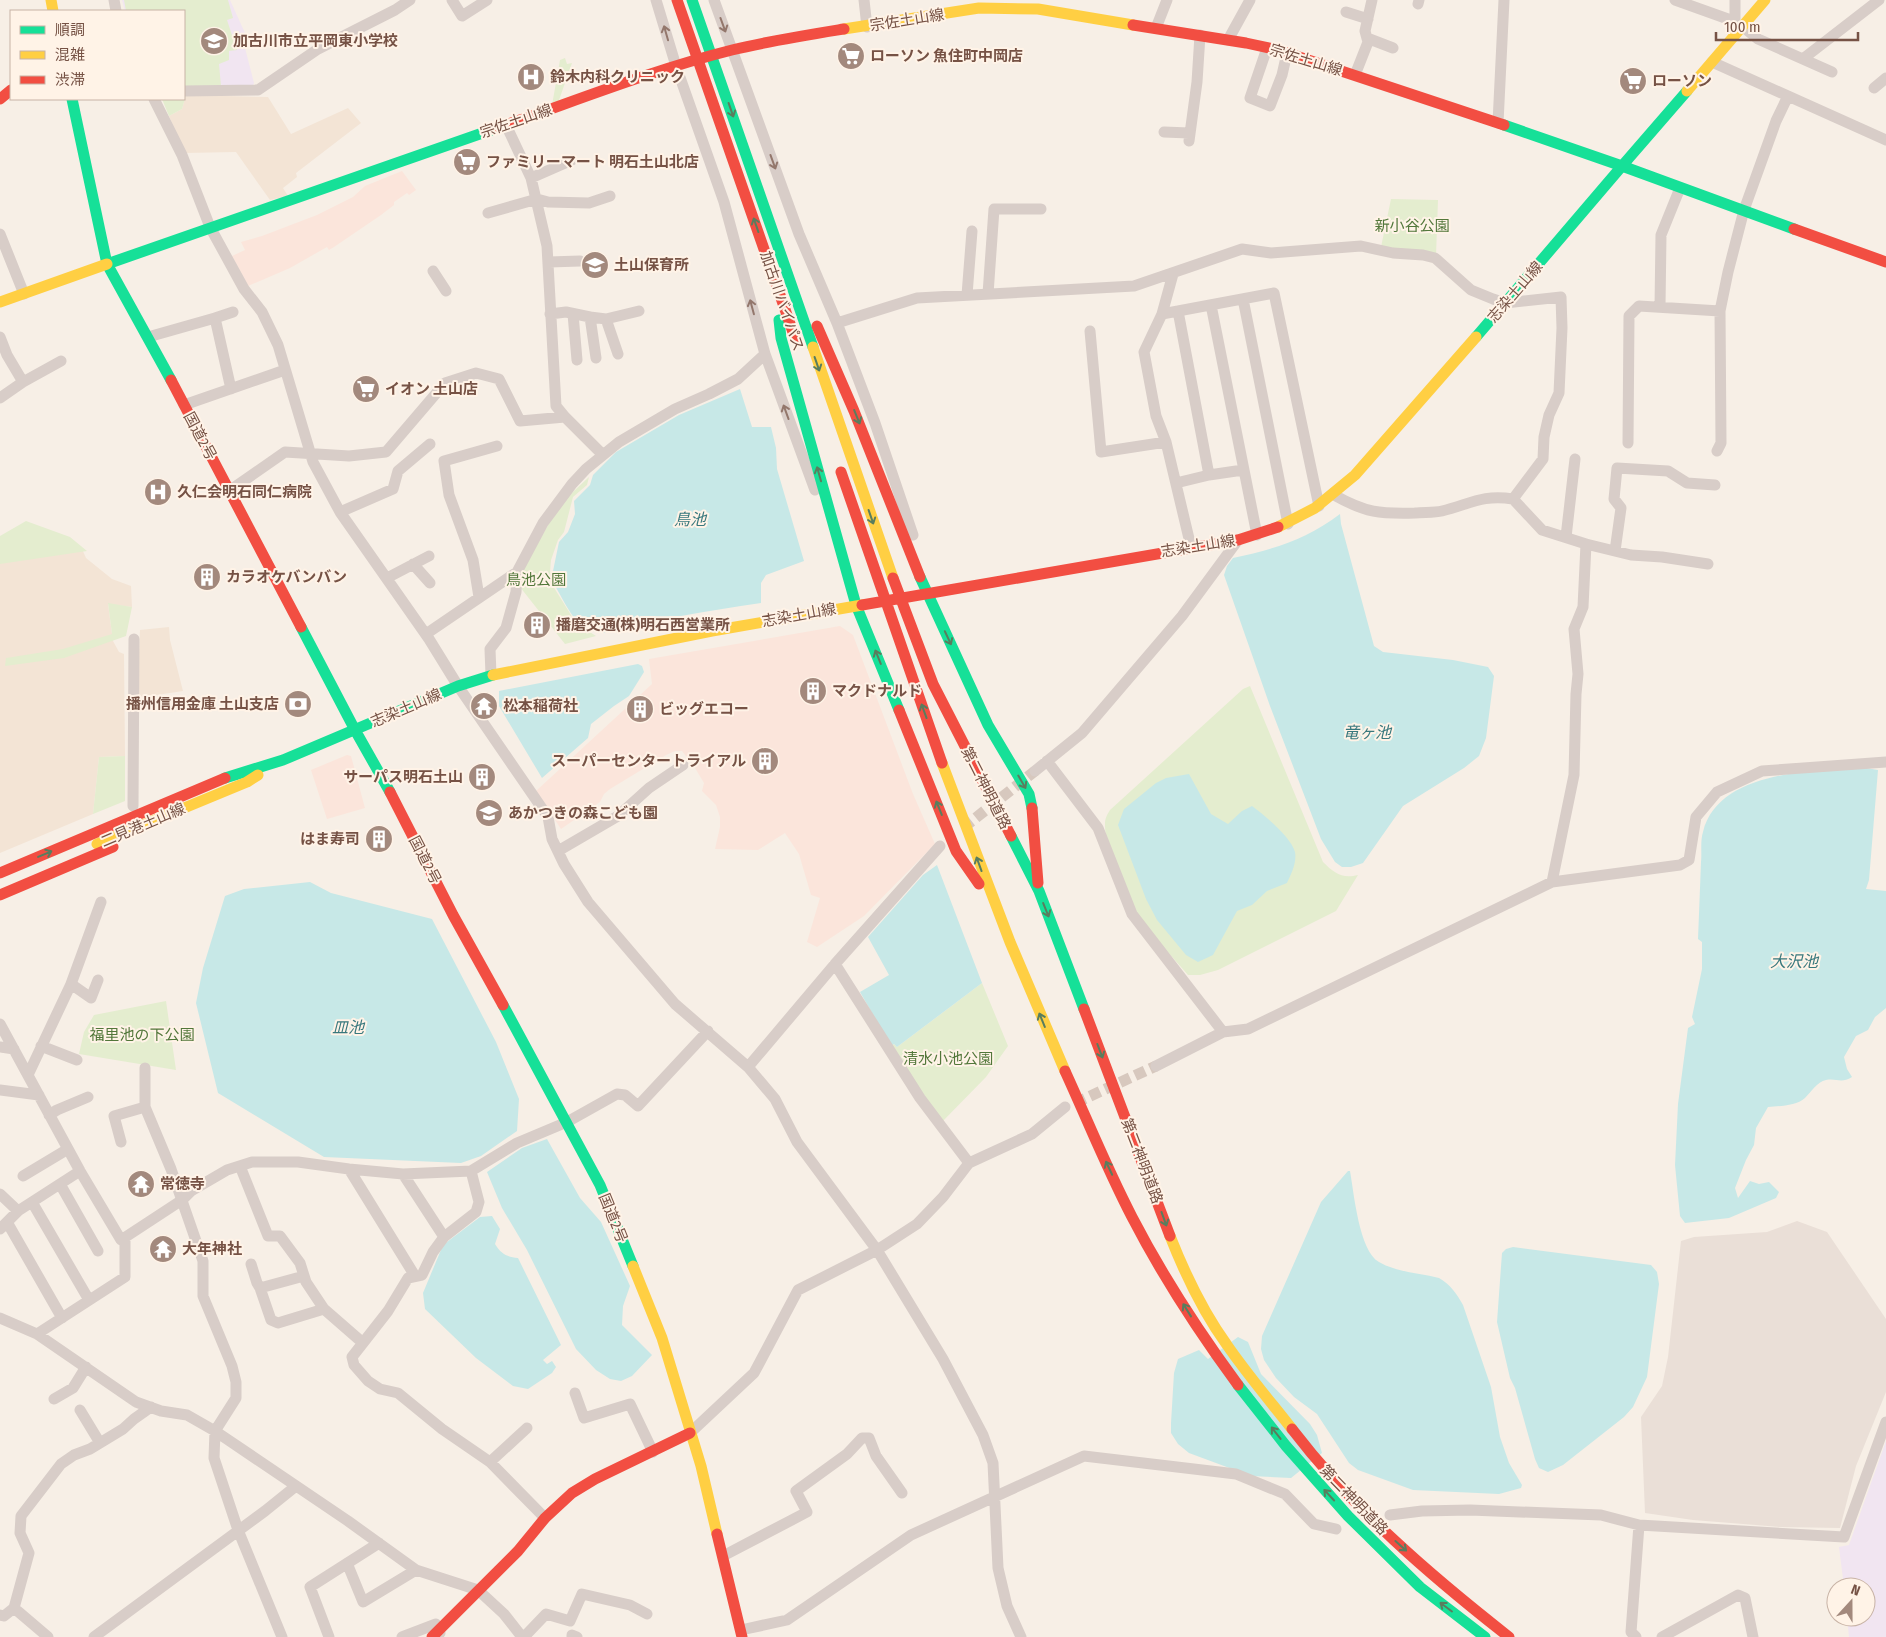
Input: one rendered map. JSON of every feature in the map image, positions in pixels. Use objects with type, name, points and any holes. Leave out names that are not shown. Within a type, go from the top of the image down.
[{"type":"main road","name":"加古川バイパス","points":[[677,0],[797,345]]},
{"type":"main road","name":"加古川バイパス","points":[[692,0],[901,600]]},
{"type":"main road","points":[[1765,0],[1739,24],[1712,62],[1622,166],[1886,262]]},
{"type":"main road","name":"宗佐土山線","points":[[0,302],[210,226],[676,66],[732,50],[788,38],[979,8],[1039,4],[1266,48],[1498,123],[1622,166]]},
{"type":"main road","points":[[0,99],[10,91]]},
{"type":"main road","name":"国道2号","points":[[72,100],[107,264],[230,491],[355,730],[385,781],[453,915],[568,1122],[600,1184],[662,1338],[701,1466],[741,1634]]},
{"type":"main road","name":"志染土山線","points":[[355,730],[458,686],[491,675],[856,605],[1191,546],[1238,540],[1288,524],[1334,495],[1362,468],[1622,166]]},
{"type":"main road","points":[[779,246],[806,301],[854,411],[927,594],[988,725],[1029,794],[1034,815],[1039,891]]},
{"type":"main road","points":[[775,280],[781,338],[856,605],[956,851],[996,911]]},
{"type":"main road","name":"第二神明道路","points":[[838,465],[996,911],[1049,1038],[1119,1190],[1150,1251],[1214,1351],[1306,1471],[1421,1588],[1485,1637]]},
{"type":"main road","name":"第二神明道路","points":[[901,600],[933,684],[1039,891],[1178,1258],[1199,1300],[1226,1344],[1317,1462],[1385,1532],[1443,1585],[1509,1637]]},
{"type":"main road","name":"二見港土山線","points":[[0,873],[230,776],[283,760],[355,730]]},
{"type":"main road","name":"二見港土山線","points":[[0,885],[247,782],[283,760]]},
{"type":"main road","points":[[0,862],[201,779],[230,776]]},
{"type":"main road","points":[[0,895],[199,810],[220,800],[247,782]]},
{"type":"main road","points":[[438,1635],[478,1590],[518,1552],[545,1518],[572,1493],[595,1479],[690,1433]]},
{"type":"street","points":[[52,6],[63,0]]},
{"type":"street","points":[[185,91],[258,90],[318,49],[395,10],[410,0]]},
{"type":"street","points":[[452,0],[462,16],[487,0]]},
{"type":"street","points":[[656,0],[676,66],[724,202],[765,354],[856,605]]},
{"type":"street","points":[[714,0],[799,234],[838,323],[875,423],[914,535],[927,594]]},
{"type":"street","points":[[864,0],[867,27]]},
{"type":"street","points":[[1156,28],[1167,0]]},
{"type":"street","points":[[1228,40],[1250,0]]},
{"type":"street","points":[[1355,76],[1368,42],[1364,33],[1372,0]]},
{"type":"street","points":[[1498,123],[1504,0]]},
{"type":"street","points":[[1675,0],[1739,24],[1758,39],[1832,72]]},
{"type":"street","points":[[1735,0],[1739,24]]},
{"type":"street","points":[[1804,58],[1879,0]]},
{"type":"street","points":[[1346,12],[1368,19]]},
{"type":"street","points":[[1364,33],[1392,48]]},
{"type":"street","points":[[1164,132],[1189,137],[1197,82],[1200,35]]},
{"type":"street","points":[[1266,48],[1250,98],[1272,107],[1282,75],[1286,53]]},
{"type":"street","points":[[1712,62],[1886,140]]},
{"type":"street","points":[[1874,88],[1886,78]]},
{"type":"street","points":[[1718,451],[1721,443],[1720,311],[1744,210],[1776,120],[1788,96]]},
{"type":"street","points":[[155,100],[182,155],[210,226],[244,288],[262,312],[278,345],[313,462],[340,512],[426,634],[458,686],[548,817],[552,840],[564,864],[588,902],[675,1004],[748,1067],[774,1099],[797,1142],[877,1250],[943,1359],[984,1435],[993,1463],[998,1568],[1007,1606],[1021,1637]]},
{"type":"street","points":[[506,125],[531,178],[549,262],[550,314],[556,406],[602,455]]},
{"type":"street","points":[[531,178],[572,160]]},
{"type":"street","points":[[1660,307],[1661,235],[1680,188]]},
{"type":"street","points":[[488,213],[537,199],[548,202],[589,203],[610,196]]},
{"type":"street","points":[[988,294],[994,209],[1041,209]]},
{"type":"street","points":[[968,295],[972,231]]},
{"type":"street","points":[[0,234],[24,294]]},
{"type":"street","points":[[838,323],[917,298],[1134,286],[1242,249],[1271,253],[1361,246],[1393,253],[1423,255],[1434,258],[1471,290],[1505,303],[1561,297],[1562,328],[1558,393],[1549,415],[1544,437],[1543,459],[1513,499]]},
{"type":"street","points":[[549,262],[580,261]]},
{"type":"street","points":[[433,271],[446,291]]},
{"type":"street","points":[[1173,274],[1162,314],[1144,352],[1156,416],[1166,442],[1191,546]]},
{"type":"street","points":[[1162,314],[1274,293],[1319,506]]},
{"type":"street","points":[[1243,299],[1288,524]]},
{"type":"street","points":[[1210,305],[1256,535]]},
{"type":"street","points":[[1628,444],[1629,316],[1639,306],[1720,311]]},
{"type":"street","points":[[550,314],[566,312],[606,320],[639,311]]},
{"type":"street","points":[[1178,311],[1209,474]]},
{"type":"street","points":[[148,337],[233,312]]},
{"type":"street","points":[[572,314],[576,360]]},
{"type":"street","points":[[590,317],[596,358]]},
{"type":"street","points":[[215,318],[231,389]]},
{"type":"street","points":[[606,320],[618,354]]},
{"type":"street","points":[[1090,331],[1101,452],[1166,442]]},
{"type":"street","points":[[0,337],[7,355],[23,382]]},
{"type":"street","points":[[491,675],[490,649],[506,628],[516,592],[517,572],[543,523],[572,484],[602,455],[619,442],[675,409],[738,379],[765,354]]},
{"type":"street","points":[[0,398],[23,382],[62,361]]},
{"type":"street","points":[[184,405],[285,370]]},
{"type":"street","points":[[230,491],[285,452],[350,456],[386,452],[445,383],[476,373],[499,379],[520,421],[565,417]]},
{"type":"street","points":[[340,512],[393,489],[398,471],[430,444]]},
{"type":"street","points":[[479,597],[473,560],[449,495],[444,461],[497,446]]},
{"type":"street","points":[[1566,537],[1575,459]]},
{"type":"street","points":[[1616,551],[1621,508],[1614,499],[1617,468],[1668,471],[1687,484],[1715,485]]},
{"type":"street","points":[[1176,483],[1209,474],[1243,470]]},
{"type":"street","points":[[1334,495],[1354,506],[1383,514],[1440,512],[1474,500],[1497,496],[1513,499],[1542,530],[1586,544],[1631,555],[1662,557],[1708,564]]},
{"type":"street","points":[[1035,771],[1082,733],[1182,616],[1238,540]]},
{"type":"street","points":[[1552,882],[1574,775],[1578,674],[1574,629],[1583,607],[1586,544]]},
{"type":"street","points":[[387,578],[429,556]]},
{"type":"street","points":[[413,564],[430,583]]},
{"type":"street","points":[[426,634],[517,572]]},
{"type":"street","points":[[133,806],[134,638]]},
{"type":"street","points":[[1047,761],[1098,828],[1132,914],[1222,1032]]},
{"type":"street","points":[[1156,1066],[1222,1032],[1248,1029],[1552,882],[1680,865],[1688,860],[1696,817],[1717,792],[1762,771],[1886,762]]},
{"type":"street","points":[[558,851],[618,816],[649,788],[682,765]]},
{"type":"street","points":[[748,1067],[835,964],[940,846]]},
{"type":"street","points":[[28,1075],[71,984],[101,902]]},
{"type":"street","points":[[835,964],[920,1098],[969,1163]]},
{"type":"street","points":[[71,984],[91,998],[98,980]]},
{"type":"street","points":[[0,1024],[80,1171],[121,1240],[182,1200],[191,1191],[227,1170],[252,1162],[298,1162],[349,1170],[403,1174],[471,1171],[517,1143],[568,1122],[617,1094],[625,1095],[638,1106],[708,1031]]},
{"type":"street","points":[[41,1046],[77,1060]]},
{"type":"street","points":[[0,1047],[14,1049]]},
{"type":"street","points":[[145,1068],[145,1107],[182,1200],[203,1261],[203,1296],[232,1366],[236,1382],[236,1398],[215,1431],[214,1458],[238,1530],[282,1637]]},
{"type":"street","points":[[0,1090],[38,1095]]},
{"type":"street","points":[[50,1115],[57,1110],[88,1097]]},
{"type":"street","points":[[121,1142],[114,1116],[145,1107]]},
{"type":"street","points":[[690,1433],[754,1372],[798,1290],[877,1250],[917,1224],[943,1197],[969,1163],[1032,1134],[1065,1107]]},
{"type":"street","points":[[23,1176],[68,1148]]},
{"type":"street","points":[[240,1166],[268,1236],[280,1236],[300,1263],[306,1282],[324,1309],[364,1343]]},
{"type":"street","points":[[349,1170],[415,1276]]},
{"type":"street","points":[[62,1318],[3,1225],[18,1211],[80,1171]]},
{"type":"street","points":[[471,1171],[479,1202],[476,1212],[444,1237],[433,1252],[422,1275],[408,1278],[388,1311],[352,1357],[354,1365],[368,1381],[380,1389],[398,1393],[442,1429],[490,1462],[545,1518]]},
{"type":"street","points":[[403,1174],[444,1237]]},
{"type":"street","points":[[60,1184],[98,1251]]},
{"type":"street","points":[[0,1194],[18,1211]]},
{"type":"street","points":[[32,1202],[89,1300]]},
{"type":"street","points":[[37,1334],[125,1277],[125,1238]]},
{"type":"street","points":[[251,1264],[271,1320],[278,1323],[324,1309]]},
{"type":"street","points":[[260,1288],[304,1276]]},
{"type":"street","points":[[0,1318],[37,1334],[136,1402],[161,1411],[187,1415],[215,1431],[416,1570],[478,1590],[504,1614],[523,1637],[546,1614],[570,1621],[582,1594],[630,1605],[647,1614]]},
{"type":"street","points":[[54,1399],[73,1388],[86,1367]]},
{"type":"street","points":[[575,1393],[579,1420],[630,1404],[653,1452]]},
{"type":"street","points":[[0,1615],[4,1616],[14,1608],[29,1553],[20,1533],[21,1516],[61,1464],[123,1429],[151,1407]]},
{"type":"street","points":[[80,1410],[100,1443]]},
{"type":"street","points":[[1390,1515],[1422,1511],[1532,1511],[1601,1515],[1639,1525],[1844,1537],[1886,1422]]},
{"type":"street","points":[[490,1462],[527,1428]]},
{"type":"street","points":[[723,1556],[807,1512],[796,1491],[847,1454],[862,1438],[869,1438],[876,1456],[902,1493]]},
{"type":"street","points":[[741,1634],[787,1620],[911,1535],[1084,1456],[1236,1474],[1285,1494],[1314,1524],[1336,1529]]},
{"type":"street","points":[[94,1637],[296,1486]]},
{"type":"street","points":[[1636,1637],[1631,1632],[1639,1525]]},
{"type":"street","points":[[330,1637],[310,1587],[379,1544]]},
{"type":"street","points":[[347,1563],[363,1602],[416,1570]]},
{"type":"street","points":[[1662,1637],[1738,1595],[1745,1598],[1753,1637]]},
{"type":"street","points":[[14,1608],[48,1637]]},
{"type":"street","points":[[402,1637],[436,1624],[438,1635]]},
{"type":"street","points":[[572,1637],[572,1635],[577,1637]]},
{"type":"shaded area","name":"加古川市立平岡東小学校","points":[[122,0],[230,0],[245,33],[245,48],[254,83],[252,87],[192,88],[185,10],[125,10]]},
{"type":"shaded area","points":[[186,95],[268,97],[291,134],[348,108],[361,123],[296,173],[297,177],[283,188],[288,196],[270,200],[236,152],[184,153],[169,116],[182,109]]},
{"type":"shaded area","points":[[402,171],[416,190],[409,195],[407,193],[394,202],[394,205],[381,215],[329,250],[327,247],[290,268],[248,286],[232,256],[245,250],[241,242],[317,215],[353,197],[365,186]]},
{"type":"shaded area","points":[[82,549],[86,558],[112,579],[131,586],[132,607],[108,604],[113,641],[119,652],[124,654],[125,756],[99,757],[93,814],[0,853],[0,562]]},
{"type":"shaded area","points":[[840,626],[853,635],[913,794],[935,844],[864,916],[817,947],[807,942],[820,898],[811,895],[799,854],[785,833],[758,850],[715,849],[720,827],[720,817],[716,805],[702,791],[704,783],[682,751],[675,751],[666,755],[610,789],[604,794],[600,802],[561,829],[536,791],[652,684],[649,659]]},
{"type":"shaded area","points":[[169,627],[170,640],[183,691],[137,698],[140,630]]},
{"type":"shaded area","points":[[347,755],[351,756],[365,808],[327,819],[311,770]]},
{"type":"shaded area","points":[[1797,1221],[1827,1232],[1886,1319],[1886,1392],[1856,1466],[1840,1528],[1781,1527],[1693,1520],[1645,1513],[1641,1417],[1662,1386],[1668,1357],[1681,1241],[1694,1237],[1767,1232]]},
{"type":"shaded area","points":[[1886,1441],[1886,1637],[1849,1637],[1848,1627],[1876,1627],[1876,1577],[1843,1577],[1839,1547],[1849,1545]]},
{"type":"green space","name":"加古川市立平岡東小学校","points":[[124,0],[228,0],[233,18],[227,20],[237,50],[229,51],[229,60],[219,64],[221,86],[185,86],[185,10],[126,10]]},
{"type":"green space","points":[[565,58],[567,64],[572,63],[558,103],[552,105],[560,60]]},
{"type":"green space","points":[[162,100],[185,100],[182,109],[169,116]]},
{"type":"green space","name":"新小谷公園","points":[[1391,199],[1438,200],[1436,256],[1381,247]]},
{"type":"green space","name":"鳥池公園","points":[[589,477],[587,485],[573,497],[564,532],[558,540],[551,560],[550,572],[555,576],[553,586],[576,623],[596,636],[565,644],[520,587],[520,573],[561,503]]},
{"type":"green space","points":[[26,521],[70,537],[87,551],[0,564],[0,536]]},
{"type":"green space","points":[[108,603],[132,607],[126,636],[64,658],[5,666],[6,658],[63,649],[112,634]]},
{"type":"green space","points":[[1250,686],[1323,862],[1343,876],[1358,875],[1336,911],[1218,970],[1200,975],[1188,975],[1148,930],[1137,914],[1113,861],[1106,834],[1105,820],[1110,810],[1243,689]]},
{"type":"green space","points":[[125,756],[125,801],[93,814],[99,757]]},
{"type":"green space","name":"清水小池公園","points":[[982,983],[1008,1046],[986,1077],[942,1122],[891,1046],[894,1044],[897,1047]]},
{"type":"green space","name":"福里池の下公園","points":[[166,1001],[176,1070],[79,1054],[84,1032],[94,1015]]},
{"type":"water","name":"鳥池","points":[[740,389],[752,427],[771,427],[776,448],[777,469],[804,561],[766,575],[761,583],[761,603],[681,616],[622,631],[599,632],[584,627],[574,617],[555,586],[557,578],[553,571],[559,542],[568,532],[575,514],[574,501],[590,485],[593,475],[616,452],[679,415]]},
{"type":"water","name":"竜ヶ池","points":[[1340,514],[1341,524],[1374,646],[1383,652],[1453,660],[1488,667],[1494,676],[1486,738],[1479,756],[1464,768],[1403,806],[1363,863],[1351,867],[1342,867],[1335,862],[1321,839],[1270,706],[1224,575],[1227,566],[1233,558],[1262,551],[1302,537],[1315,531]]},
{"type":"water","points":[[638,664],[642,666],[644,672],[629,696],[591,724],[588,738],[542,778],[499,706],[499,691]]},
{"type":"water","name":"大沢池","points":[[1866,768],[1878,770],[1869,880],[1866,889],[1886,891],[1886,1008],[1875,1017],[1868,1030],[1856,1036],[1844,1057],[1847,1069],[1852,1077],[1845,1080],[1823,1081],[1797,1103],[1768,1107],[1756,1128],[1754,1145],[1735,1188],[1738,1198],[1750,1181],[1759,1184],[1769,1182],[1779,1192],[1776,1198],[1729,1218],[1685,1223],[1680,1216],[1675,1165],[1678,1104],[1688,1028],[1695,1024],[1692,1017],[1702,969],[1702,942],[1698,939],[1703,832],[1712,812],[1728,796],[1748,785],[1796,773]]},
{"type":"water","points":[[1189,774],[1211,814],[1228,824],[1242,811],[1252,806],[1283,833],[1295,852],[1293,868],[1287,883],[1267,891],[1252,905],[1237,911],[1213,955],[1198,962],[1186,955],[1157,920],[1146,899],[1118,825],[1124,809],[1156,783],[1166,778]]},
{"type":"water","points":[[937,865],[982,983],[897,1047],[894,1044],[891,1046],[860,992],[889,975],[868,937],[923,875]]},
{"type":"water","name":"皿池","points":[[310,882],[331,893],[432,919],[496,1042],[519,1099],[517,1131],[481,1156],[461,1163],[324,1157],[218,1093],[196,1003],[203,968],[225,896],[244,889]]},
{"type":"water","points":[[547,1139],[580,1198],[601,1222],[630,1286],[623,1306],[622,1325],[652,1355],[632,1376],[621,1381],[610,1379],[596,1370],[576,1349],[527,1250],[502,1208],[487,1172],[522,1148]]},
{"type":"water","points":[[1350,1171],[1362,1234],[1372,1256],[1379,1262],[1393,1268],[1439,1278],[1447,1283],[1463,1305],[1491,1387],[1500,1437],[1509,1463],[1522,1485],[1521,1488],[1499,1494],[1413,1490],[1358,1470],[1349,1463],[1317,1414],[1294,1397],[1276,1378],[1264,1360],[1261,1349],[1262,1336],[1321,1202]]},
{"type":"water","points":[[492,1216],[500,1229],[495,1244],[505,1254],[518,1258],[561,1345],[543,1360],[547,1364],[552,1361],[556,1367],[552,1373],[528,1389],[513,1386],[476,1358],[425,1309],[423,1293],[443,1245],[480,1217]]},
{"type":"water","points":[[1513,1247],[1651,1265],[1657,1272],[1659,1284],[1647,1377],[1633,1407],[1624,1417],[1563,1465],[1548,1472],[1539,1468],[1535,1459],[1515,1388],[1510,1378],[1497,1322],[1502,1253],[1506,1249]]},
{"type":"water","points":[[1238,1337],[1248,1342],[1261,1374],[1310,1424],[1317,1435],[1322,1453],[1291,1478],[1251,1476],[1189,1453],[1178,1444],[1171,1433],[1174,1373],[1178,1359],[1199,1350],[1208,1359]]},
{"type":"tunnel","points":[[963,828],[1035,771]]},
{"type":"tunnel","points":[[1075,1103],[1156,1066]]},
{"type":"traffic: fast","points":[[692,0],[813,347]]},
{"type":"traffic: fast","points":[[1504,125],[1622,166],[1687,91]]},
{"type":"traffic: fast","points":[[72,100],[107,264],[171,380]]},
{"type":"traffic: fast","points":[[107,264],[494,129]]},
{"type":"traffic: fast","points":[[1476,337],[1622,166],[1794,229]]},
{"type":"traffic: fast","points":[[779,320],[781,338],[856,605],[899,710]]},
{"type":"traffic: fast","points":[[920,577],[988,725],[1029,794],[1032,808]]},
{"type":"traffic: fast","points":[[301,627],[390,792]]},
{"type":"traffic: fast","points":[[225,778],[283,760],[458,686],[493,675]]},
{"type":"traffic: fast","points":[[1011,836],[1039,891],[1084,1009]]},
{"type":"traffic: fast","points":[[503,1005],[600,1185],[633,1266]]},
{"type":"traffic: fast","points":[[1238,1385],[1286,1446],[1348,1516],[1420,1587],[1485,1637]]},
{"type":"traffic: slow","points":[[51,0],[53,10]]},
{"type":"traffic: slow","points":[[1687,91],[1765,0]]},
{"type":"traffic: slow","points":[[844,29],[979,8],[1038,9],[1133,25]]},
{"type":"traffic: slow","points":[[0,302],[107,264]]},
{"type":"traffic: slow","points":[[1278,527],[1315,508],[1355,475],[1476,337]]},
{"type":"traffic: slow","points":[[813,347],[893,578]]},
{"type":"traffic: slow","points":[[493,675],[712,631],[862,605]]},
{"type":"traffic: slow","points":[[942,763],[1010,942],[1065,1071]]},
{"type":"traffic: slow","points":[[97,844],[247,782],[258,775]]},
{"type":"traffic: slow","points":[[1170,1236],[1195,1292],[1218,1332],[1242,1366],[1292,1429]]},
{"type":"traffic: slow","points":[[633,1266],[662,1338],[701,1466],[717,1534]]},
{"type":"traffic: jam","points":[[677,0],[795,338]]},
{"type":"traffic: jam","points":[[1133,25],[1278,50],[1504,125]]},
{"type":"traffic: jam","points":[[494,129],[702,58],[788,38],[844,29]]},
{"type":"traffic: jam","points":[[0,99],[10,91]]},
{"type":"traffic: jam","points":[[1794,229],[1886,262]]},
{"type":"traffic: jam","points":[[817,326],[854,411],[920,577]]},
{"type":"traffic: jam","points":[[171,380],[301,627]]},
{"type":"traffic: jam","points":[[841,472],[942,763]]},
{"type":"traffic: jam","points":[[862,605],[1238,540],[1278,527]]},
{"type":"traffic: jam","points":[[893,578],[933,684],[1011,836]]},
{"type":"traffic: jam","points":[[899,710],[956,851],[979,884]]},
{"type":"traffic: jam","points":[[0,873],[225,778]]},
{"type":"traffic: jam","points":[[390,792],[453,915],[503,1005]]},
{"type":"traffic: jam","points":[[1032,808],[1038,883]]},
{"type":"traffic: jam","points":[[0,895],[113,847]]},
{"type":"traffic: jam","points":[[1084,1009],[1170,1236]]},
{"type":"traffic: jam","points":[[1065,1071],[1114,1181],[1144,1239],[1209,1345],[1238,1385]]},
{"type":"traffic: jam","points":[[1292,1429],[1341,1487],[1394,1540],[1450,1590],[1509,1637]]},
{"type":"traffic: jam","points":[[432,1637],[518,1551],[545,1518],[572,1493],[595,1479],[690,1433]]},
{"type":"traffic: jam","points":[[717,1534],[742,1637]]},
{"type":"place","name":"加古川市立平岡東小学校","points":[[214,41]]},
{"type":"place","name":"ローソン 魚住町中岡店","points":[[851,56]]},
{"type":"place","name":"鈴木内科クリニック","points":[[531,77]]},
{"type":"place","name":"ローソン","points":[[1633,81]]},
{"type":"place","name":"ファミリーマート 明石土山北店","points":[[467,162]]},
{"type":"place","name":"土山保育所","points":[[595,265]]},
{"type":"place","name":"イオン 土山店","points":[[366,389]]},
{"type":"place","name":"久仁会明石同仁病院","points":[[158,492]]},
{"type":"place","name":"カラオケバンバン","points":[[207,577]]},
{"type":"place","name":"播磨交通(株)明石西営業所","points":[[537,625]]},
{"type":"place","name":"マクドナルド","points":[[813,691]]},
{"type":"place","name":"播州信用金庫 土山支店","points":[[298,704]]},
{"type":"place","name":"松本稲荷社","points":[[484,706]]},
{"type":"place","name":"ビッグエコー","points":[[640,709]]},
{"type":"place","name":"スーパーセンタートライアル","points":[[765,761]]},
{"type":"place","name":"サーパス明石土山","points":[[482,777]]},
{"type":"place","name":"あかつきの森こども園","points":[[489,813]]},
{"type":"place","name":"はま寿司","points":[[379,839]]},
{"type":"place","name":"常徳寺","points":[[141,1184]]},
{"type":"place","name":"大年神社","points":[[163,1249]]}]
